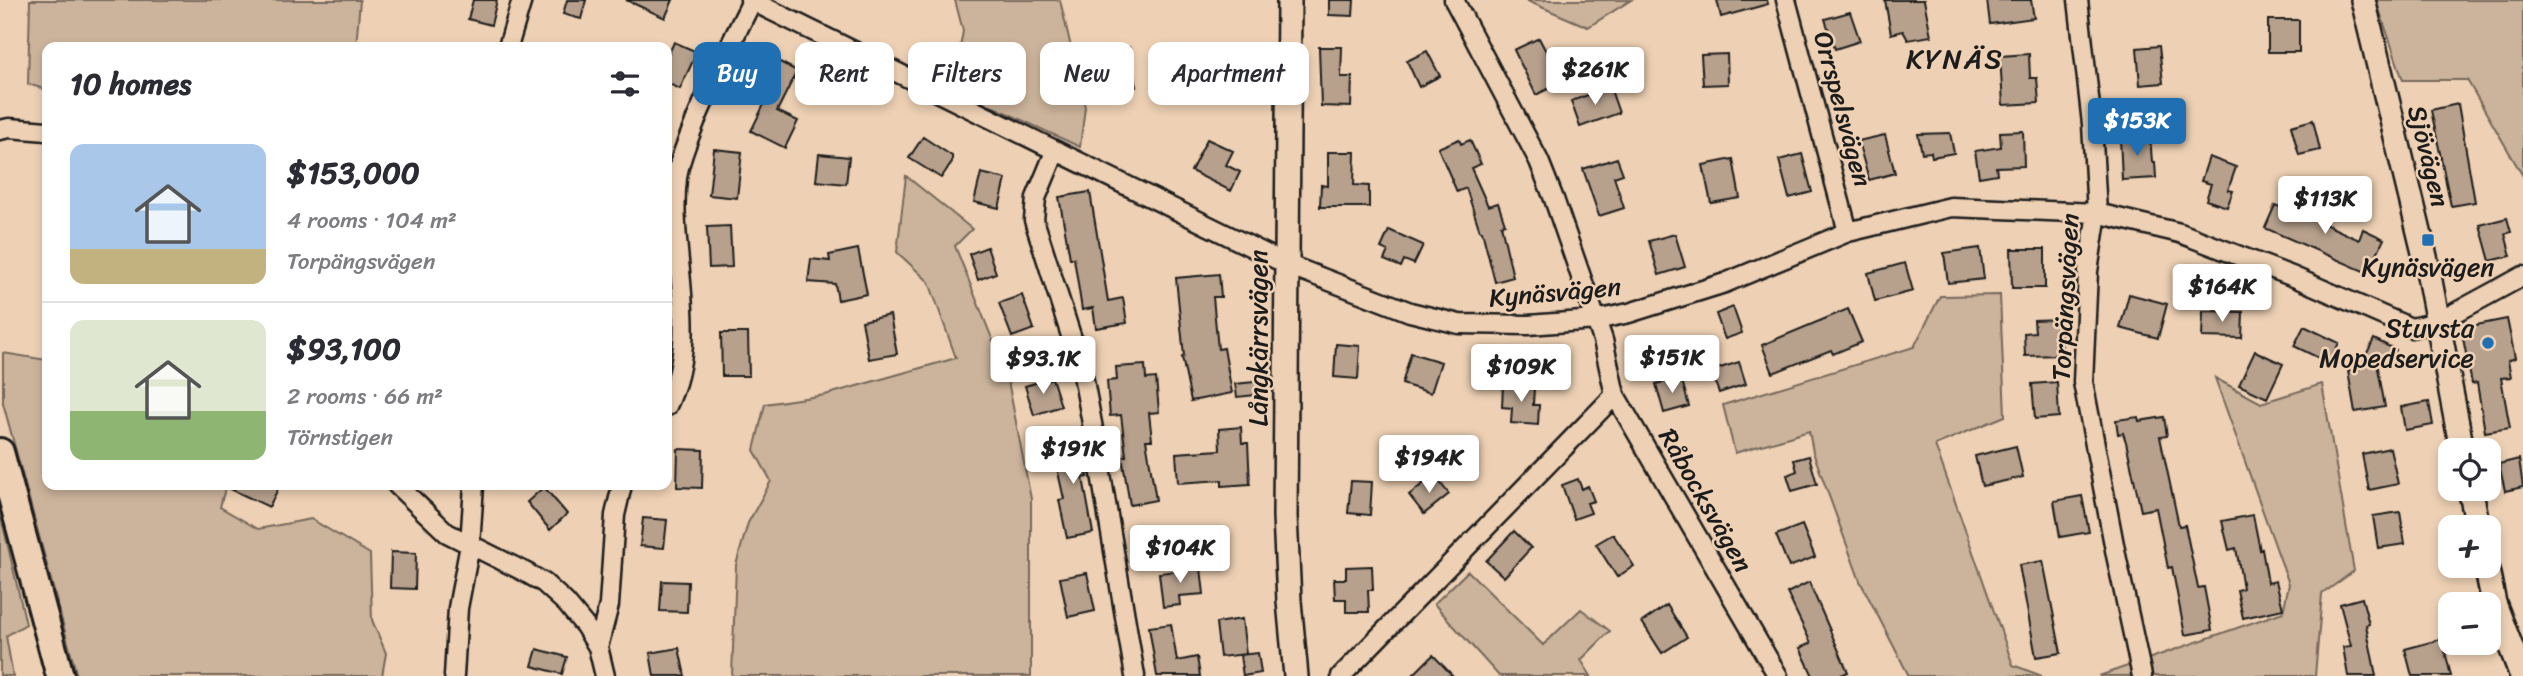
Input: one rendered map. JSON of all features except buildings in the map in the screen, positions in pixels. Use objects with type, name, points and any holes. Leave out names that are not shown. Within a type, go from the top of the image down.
[{"type":"main road","points":[[0,452],[60,676]]},
{"type":"street","points":[[509,42],[522,0]]},
{"type":"street","points":[[672,393],[680,371],[685,338],[676,209],[681,158],[711,82],[751,0]]},
{"type":"street","name":"Kynäsvägen","points":[[751,0],[1286,264],[1434,320],[1507,326],[1596,320],[1659,305],[1725,284],[1848,232],[1951,207],[2097,213],[2180,233],[2294,277],[2411,328],[2438,323]]},
{"type":"street","name":"Långkärrsvägen","points":[[1289,0],[1285,516],[1296,676]]},
{"type":"street","name":"Råbocksvägen","points":[[1454,0],[1539,161],[1555,199],[1603,340],[1615,395],[1778,676]]},
{"type":"street","name":"Orrspelsvägen","points":[[1786,0],[1848,232]]},
{"type":"street","name":"Torpängsvägen","points":[[2078,0],[2092,124],[2097,213],[2088,271],[2083,382],[2116,555],[2143,676]]},
{"type":"street","name":"Sjövägen","points":[[2363,0],[2427,265],[2460,438]]},
{"type":"street","points":[[0,130],[9,128],[42,131]]},
{"type":"street","points":[[1055,152],[1036,198],[1034,219],[1084,382],[1135,676]]},
{"type":"street","points":[[2438,323],[2523,276]]},
{"type":"street","points":[[1341,676],[1615,395]]},
{"type":"street","points":[[402,490],[447,533],[544,583],[566,603],[598,646],[605,676]]},
{"type":"street","points":[[454,676],[458,608],[470,545],[474,490]]},
{"type":"street","points":[[598,646],[609,605],[615,515],[621,490]]},
{"type":"street","points":[[2489,578],[2494,603],[2522,676]]},
{"type":"shaded area","points":[[30,0],[360,0],[356,42],[42,42],[42,88],[28,84]]},
{"type":"shaded area","points":[[955,0],[1060,0],[1070,42],[1040,42],[1040,105],[1085,105],[1080,147],[990,105],[1026,105],[1026,42],[961,42],[963,31]]},
{"type":"shaded area","points":[[1525,0],[1631,0],[1588,27]]},
{"type":"shaded area","points":[[2376,0],[2523,0],[2523,176],[2467,80],[2403,80]]},
{"type":"shaded area","points":[[906,176],[972,229],[955,246],[1007,376],[1031,499],[1031,676],[732,676],[736,565],[748,523],[771,481],[754,450],[765,404],[825,395],[956,358],[929,282],[897,252]]},
{"type":"shaded area","points":[[2000,295],[2005,416],[1935,445],[2013,665],[2042,676],[1909,676],[1860,581],[1813,452],[1809,431],[1735,453],[1723,405],[1914,347],[1940,296]]},
{"type":"shaded area","points":[[3,353],[42,359],[42,490],[225,490],[220,507],[258,529],[311,519],[370,554],[372,620],[386,653],[382,676],[77,676],[3,403]]},
{"type":"shaded area","points":[[2215,378],[2261,403],[2322,384],[2354,571],[2322,594],[2315,676],[2099,676],[2283,612],[2289,584]]},
{"type":"shaded area","points":[[0,512],[26,624],[6,636],[13,676],[0,676]]},
{"type":"shaded area","points":[[1468,571],[1543,645],[1581,609],[1610,631],[1581,660],[1591,676],[1499,676],[1434,604]]},
{"type":"place","name":"Kynäsvägen","points":[[2428,240]]},
{"type":"place","name":"Stuvsta Mopedservice","points":[[2488,343]]},
{"type":"district","name":"KYNÄS","points":[[1955,58]]}]
